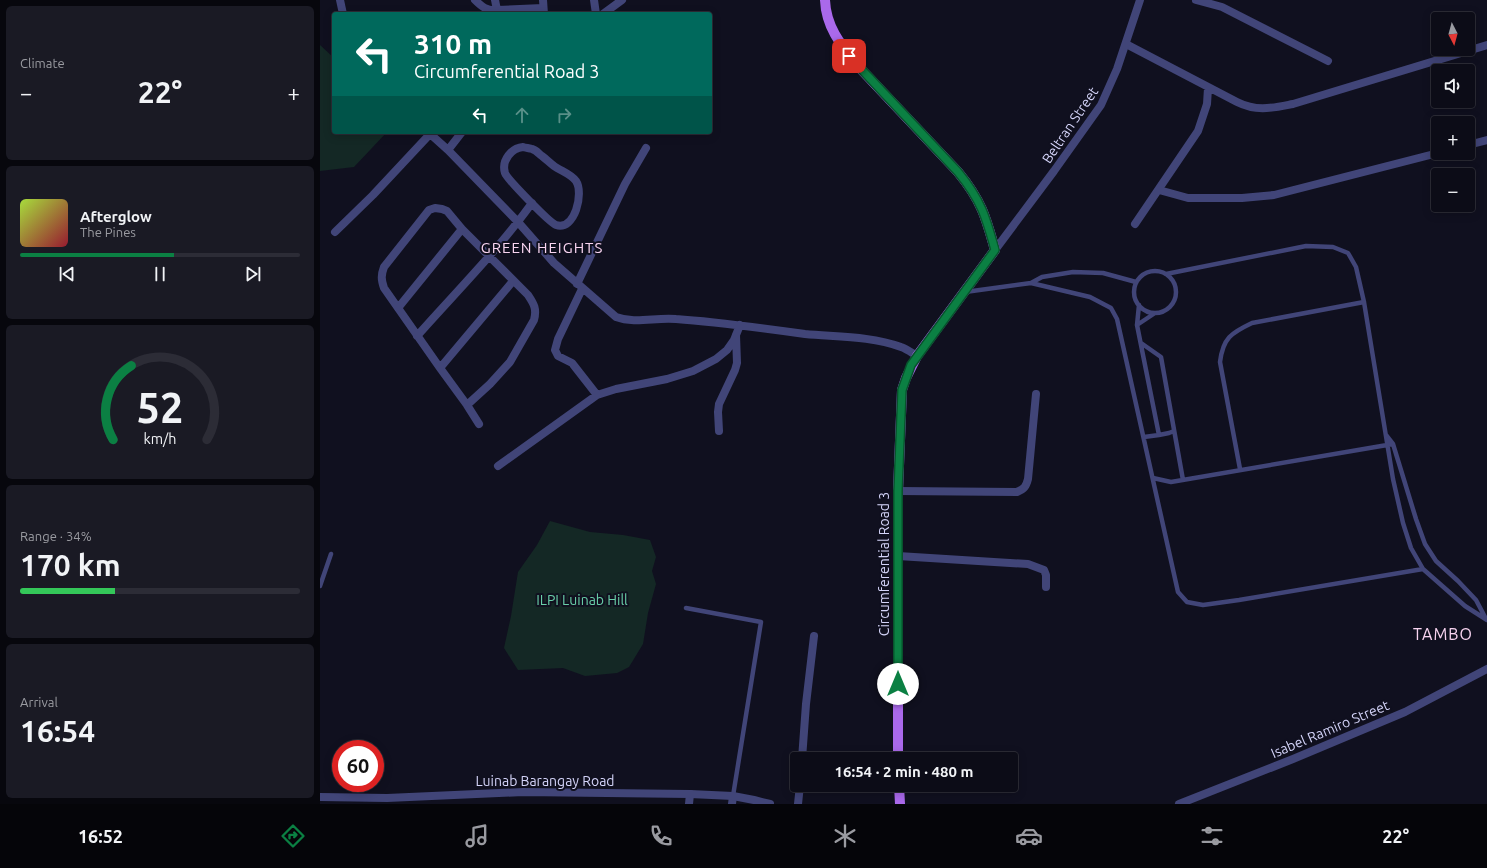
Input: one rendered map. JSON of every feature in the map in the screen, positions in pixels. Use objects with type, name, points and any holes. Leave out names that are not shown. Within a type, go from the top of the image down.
[{"type":"main road","points":[[825,0],[832,32],[842,46],[857,65],[958,172],[979,201],[985,215],[995,250]]},
{"type":"main road","name":"Circumferential Road 3","points":[[898,752],[898,491],[902,390],[917,356],[995,250]]},
{"type":"main road","points":[[899,792],[900,804]]},
{"type":"street","points":[[340,0],[343,12]]},
{"type":"street","points":[[475,0],[483,8],[492,11],[543,7]]},
{"type":"street","points":[[495,0],[497,10]]},
{"type":"street","points":[[594,0],[596,12]]},
{"type":"street","points":[[606,12],[622,0]]},
{"type":"street","name":"Beltran Street","points":[[995,250],[1059,165],[1101,105],[1109,89],[1126,44],[1140,0]]},
{"type":"street","points":[[1196,0],[1222,7],[1328,61]]},
{"type":"street","points":[[1126,44],[1208,88],[1247,107],[1259,109],[1293,104],[1487,45]]},
{"type":"street","points":[[1135,224],[1198,131],[1207,104],[1208,88]]},
{"type":"street","points":[[336,232],[373,196],[428,134]]},
{"type":"street","points":[[430,134],[448,150],[518,222],[554,263],[616,317],[623,319],[671,318],[710,321],[874,341],[903,348],[917,356]]},
{"type":"street","points":[[448,150],[460,134]]},
{"type":"street","points":[[1475,143],[1487,140]]},
{"type":"street","points":[[523,147],[533,149],[553,166],[577,182],[579,191],[578,204],[571,221],[566,224],[560,226],[554,224],[532,203],[505,174],[505,165],[508,156],[516,148],[523,147]]},
{"type":"street","points":[[597,394],[572,363],[558,356],[555,350],[556,343],[625,184],[646,148]]},
{"type":"street","points":[[1159,190],[1188,198],[1242,198],[1274,195],[1431,155]]},
{"type":"street","points":[[417,336],[490,255],[532,203]]},
{"type":"street","points":[[467,405],[490,384],[510,362],[534,320],[536,312],[534,304],[528,295],[513,281],[490,255],[462,229],[447,211],[435,208],[429,210],[384,267],[381,280],[384,288],[479,424]]},
{"type":"street","points":[[398,308],[462,229]]},
{"type":"street","points":[[440,368],[513,281]]},
{"type":"street","points":[[498,466],[597,394],[666,379],[693,371],[716,359],[730,345],[740,325]]},
{"type":"street","points":[[719,431],[719,404],[738,363],[736,334]]},
{"type":"street","points":[[898,491],[1017,492],[1024,490],[1028,479],[1036,394]]},
{"type":"street","points":[[898,556],[1028,564],[1044,570],[1046,575],[1046,587]]},
{"type":"street","points":[[803,752],[806,704],[814,636]]},
{"type":"street","name":"Isabel Ramiro Street","points":[[1179,804],[1212,792],[1405,712],[1487,669]]},
{"type":"street","name":"Luinab Barangay Road","points":[[320,798],[387,798],[523,792],[690,794],[733,800],[754,800],[770,804]]},
{"type":"street","points":[[798,804],[799,792]]},
{"type":"street","points":[[689,804],[690,794]]},
{"type":"lane","points":[[1155,313],[1146,311],[1139,305],[1135,298],[1134,290],[1136,282],[1140,276],[1152,271],[1166,274],[1306,246],[1333,246],[1348,252],[1356,267],[1364,302],[1387,444],[1403,523],[1411,548],[1423,569],[1465,606],[1487,619]]},
{"type":"lane","points":[[963,293],[1031,283],[1042,277],[1073,272],[1103,273],[1136,282]]},
{"type":"lane","points":[[1137,325],[1155,313],[1168,308],[1175,297],[1176,290],[1174,284],[1171,278],[1166,274]]},
{"type":"lane","points":[[1031,283],[1090,297],[1110,308],[1117,319],[1178,592],[1187,602],[1203,605],[1240,600],[1423,569]]},
{"type":"lane","points":[[1240,469],[1220,362],[1222,348],[1229,337],[1252,323],[1364,302]]},
{"type":"lane","points":[[1139,305],[1137,325],[1159,435]]},
{"type":"lane","points":[[1141,343],[1161,357],[1183,480]]},
{"type":"lane","points":[[1144,437],[1169,434],[1174,431]]},
{"type":"lane","points":[[1386,435],[1393,444],[1425,544],[1436,561],[1476,600],[1487,619]]},
{"type":"lane","points":[[1153,478],[1171,482],[1393,444]]},
{"type":"lane","points":[[320,586],[331,554]]},
{"type":"lane","points":[[686,608],[761,622],[733,800]]},
{"type":"green space","points":[[320,45],[332,56],[332,134],[385,134],[354,167],[320,171]]},
{"type":"green space","name":"ILPI Luinab Hill","points":[[550,521],[590,532],[623,535],[650,540],[656,557],[652,571],[656,584],[648,613],[643,644],[629,667],[617,673],[585,676],[563,668],[518,670],[504,648],[518,572],[537,545]]},
{"type":"district","name":"GREEN HEIGHTS","points":[[542,247]]},
{"type":"district","name":"TAMBO","points":[[1443,634]]},
{"type":"route","points":[[849,56],[958,172],[979,201],[985,215],[995,250],[911,365],[902,390],[898,491],[898,684]]}]
